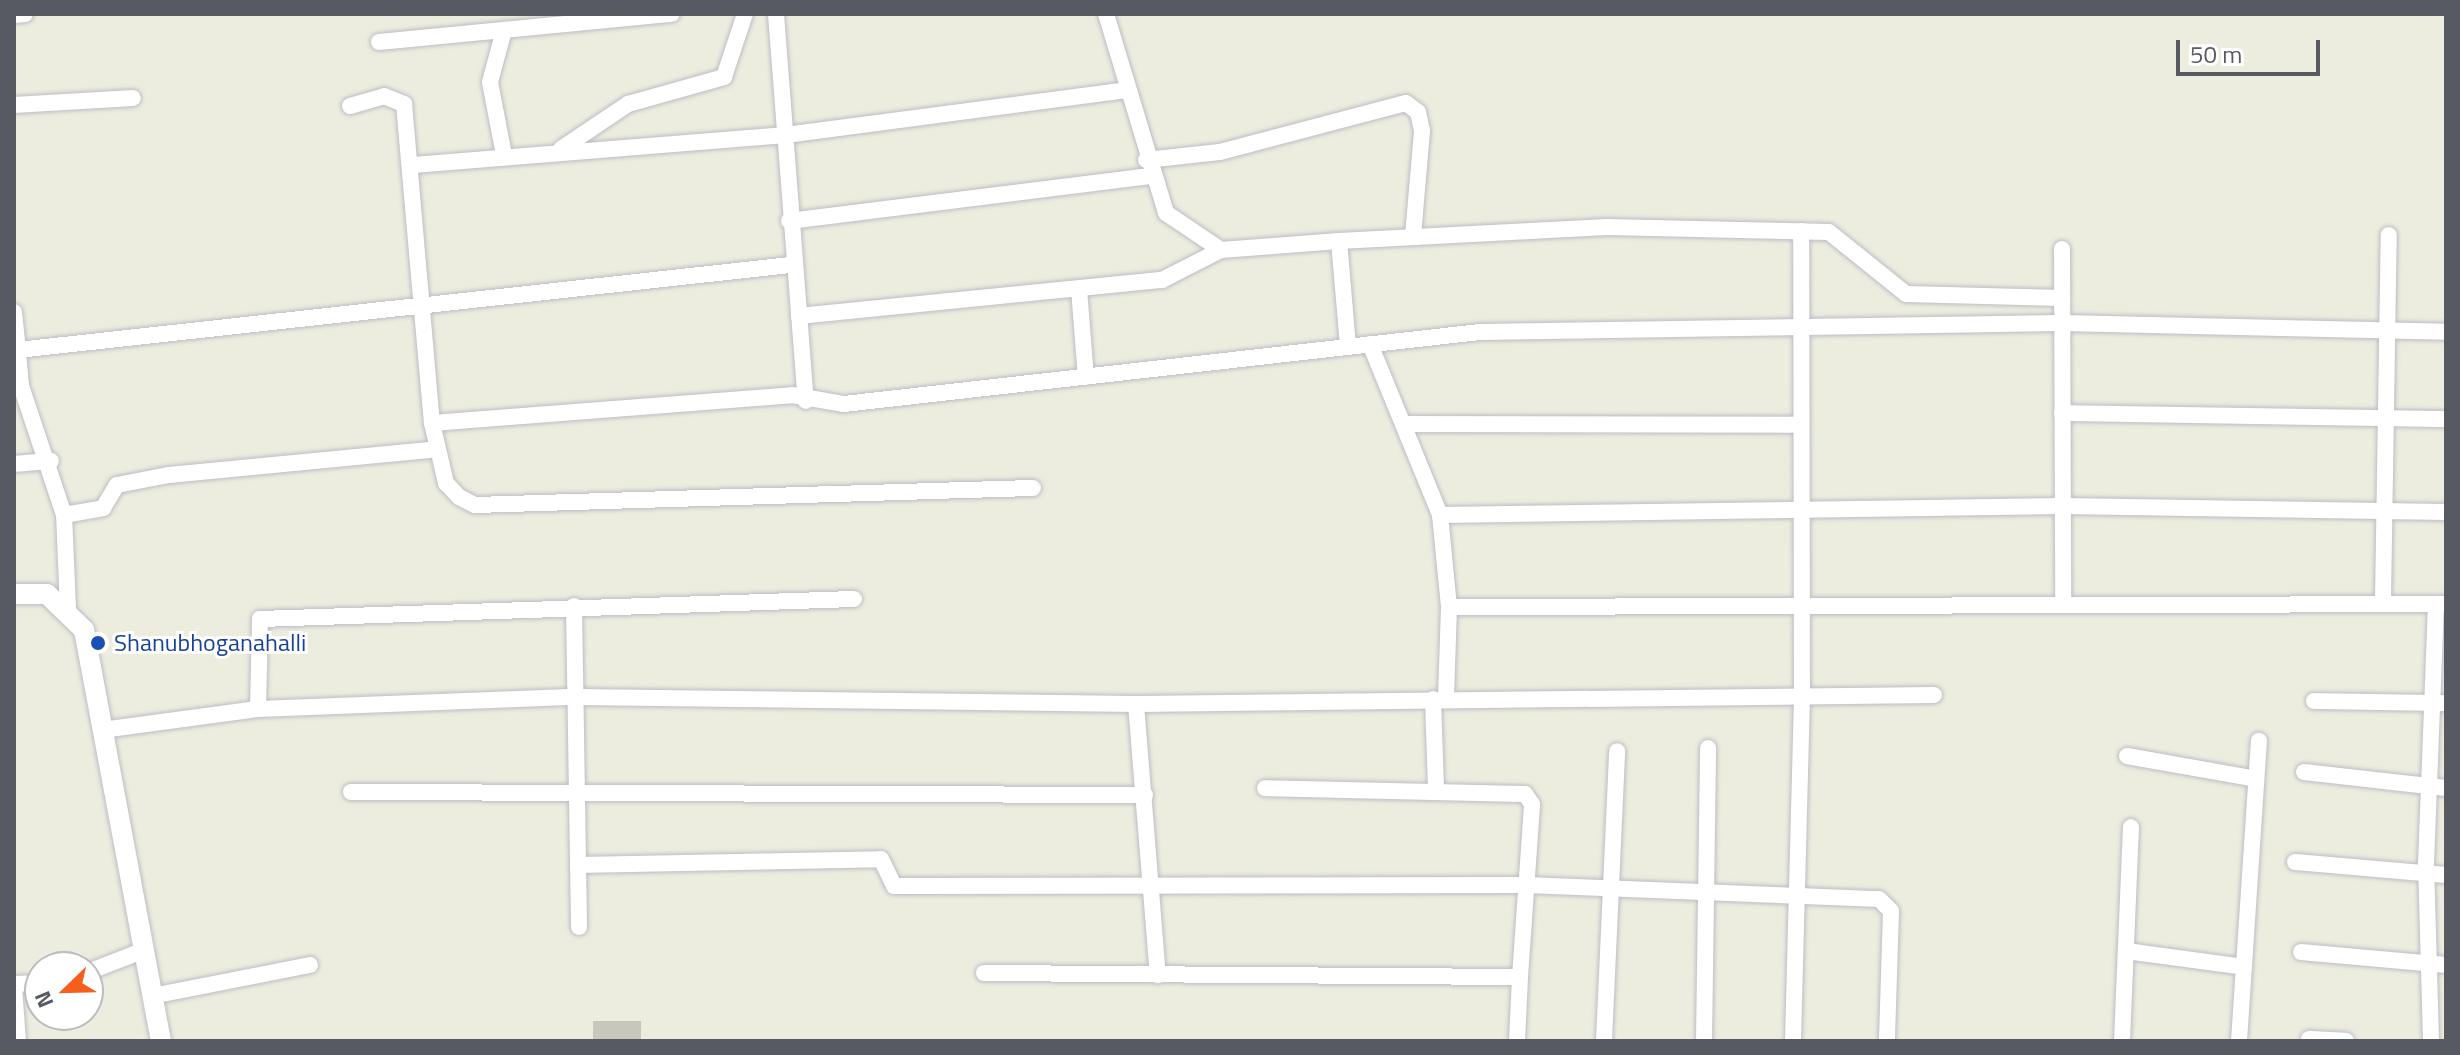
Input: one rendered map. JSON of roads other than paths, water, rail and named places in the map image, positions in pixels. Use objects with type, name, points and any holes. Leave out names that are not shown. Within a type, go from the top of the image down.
[{"type":"street","points":[[14,15],[25,14]]},
{"type":"street","points":[[379,42],[672,14]]},
{"type":"street","points":[[561,149],[628,104],[724,77],[745,14]]},
{"type":"street","points":[[776,14],[786,135],[791,265],[806,401]]},
{"type":"street","points":[[1106,14],[1148,168],[1166,213],[1221,250]]},
{"type":"street","points":[[504,30],[490,82],[504,155]]},
{"type":"street","points":[[413,165],[561,149],[786,135],[1126,90]]},
{"type":"street","points":[[350,106],[399,97],[413,165],[419,306],[432,423],[446,483],[475,505],[1033,488]]},
{"type":"street","points":[[14,105],[133,98]]},
{"type":"street","points":[[789,221],[1148,168],[1406,103],[1418,112],[1422,131],[1413,237]]},
{"type":"street","points":[[799,316],[1162,280],[1221,250],[1607,227],[1829,232],[1906,294],[2062,298]]},
{"type":"street","points":[[1793,1041],[1802,695],[1798,326],[1801,231]]},
{"type":"street","points":[[2383,600],[2389,235]]},
{"type":"street","points":[[1339,241],[1348,347]]},
{"type":"street","points":[[2062,249],[2063,601]]},
{"type":"street","points":[[18,350],[791,265]]},
{"type":"street","points":[[1079,289],[1086,377]]},
{"type":"street","points":[[14,312],[21,386],[51,461],[64,515],[72,575],[68,609]]},
{"type":"street","points":[[432,423],[792,395],[806,401],[844,404],[1480,332],[2062,323],[2446,332]]},
{"type":"street","points":[[1370,344],[1440,515],[1449,607],[1439,699],[1436,789]]},
{"type":"street","points":[[2062,413],[2446,419]]},
{"type":"street","points":[[1403,424],[1799,425]]},
{"type":"street","points":[[64,515],[103,508],[117,485],[169,475],[437,449]]},
{"type":"street","points":[[14,464],[51,461]]},
{"type":"street","points":[[1440,515],[2063,506],[2446,512]]},
{"type":"street","points":[[14,594],[47,594],[68,609],[84,630],[161,1041]]},
{"type":"street","points":[[258,709],[260,619],[574,606],[854,599]]},
{"type":"street","points":[[1449,607],[2383,600],[2441,604],[2441,703],[2428,787],[2427,874],[2439,964],[2431,1041]]},
{"type":"street","points":[[574,606],[579,927]]},
{"type":"street","points":[[102,730],[258,709],[576,697],[1136,704],[1934,695]]},
{"type":"street","points":[[2314,701],[2441,703]]},
{"type":"street","points":[[1136,704],[1155,884],[1158,975]]},
{"type":"street","points":[[2239,1041],[2259,741]]},
{"type":"street","points":[[1704,1041],[1708,748]]},
{"type":"street","points":[[1604,1041],[1617,751]]},
{"type":"street","points":[[2127,756],[2256,779]]},
{"type":"street","points":[[2304,772],[2446,788]]},
{"type":"street","points":[[1265,788],[1436,789],[1525,794],[1532,804],[1517,1041]]},
{"type":"street","points":[[351,792],[579,789],[1145,795]]},
{"type":"street","points":[[2122,1041],[2131,827]]},
{"type":"street","points":[[578,865],[881,859],[894,886],[1527,885],[1798,895],[1888,902],[1887,1041]]},
{"type":"street","points":[[2295,862],[2446,875]]},
{"type":"street","points":[[104,966],[142,951]]},
{"type":"street","points":[[2126,951],[2244,967]]},
{"type":"street","points":[[2301,952],[2439,964]]},
{"type":"street","points":[[152,996],[310,965]]},
{"type":"street","points":[[984,973],[1520,977]]},
{"type":"street","points":[[14,985],[18,1041]]},
{"type":"street","points":[[2309,1039],[2346,1041]]},
{"type":"place","name":"Shanubhoganahalli","points":[[98,643]]}]
